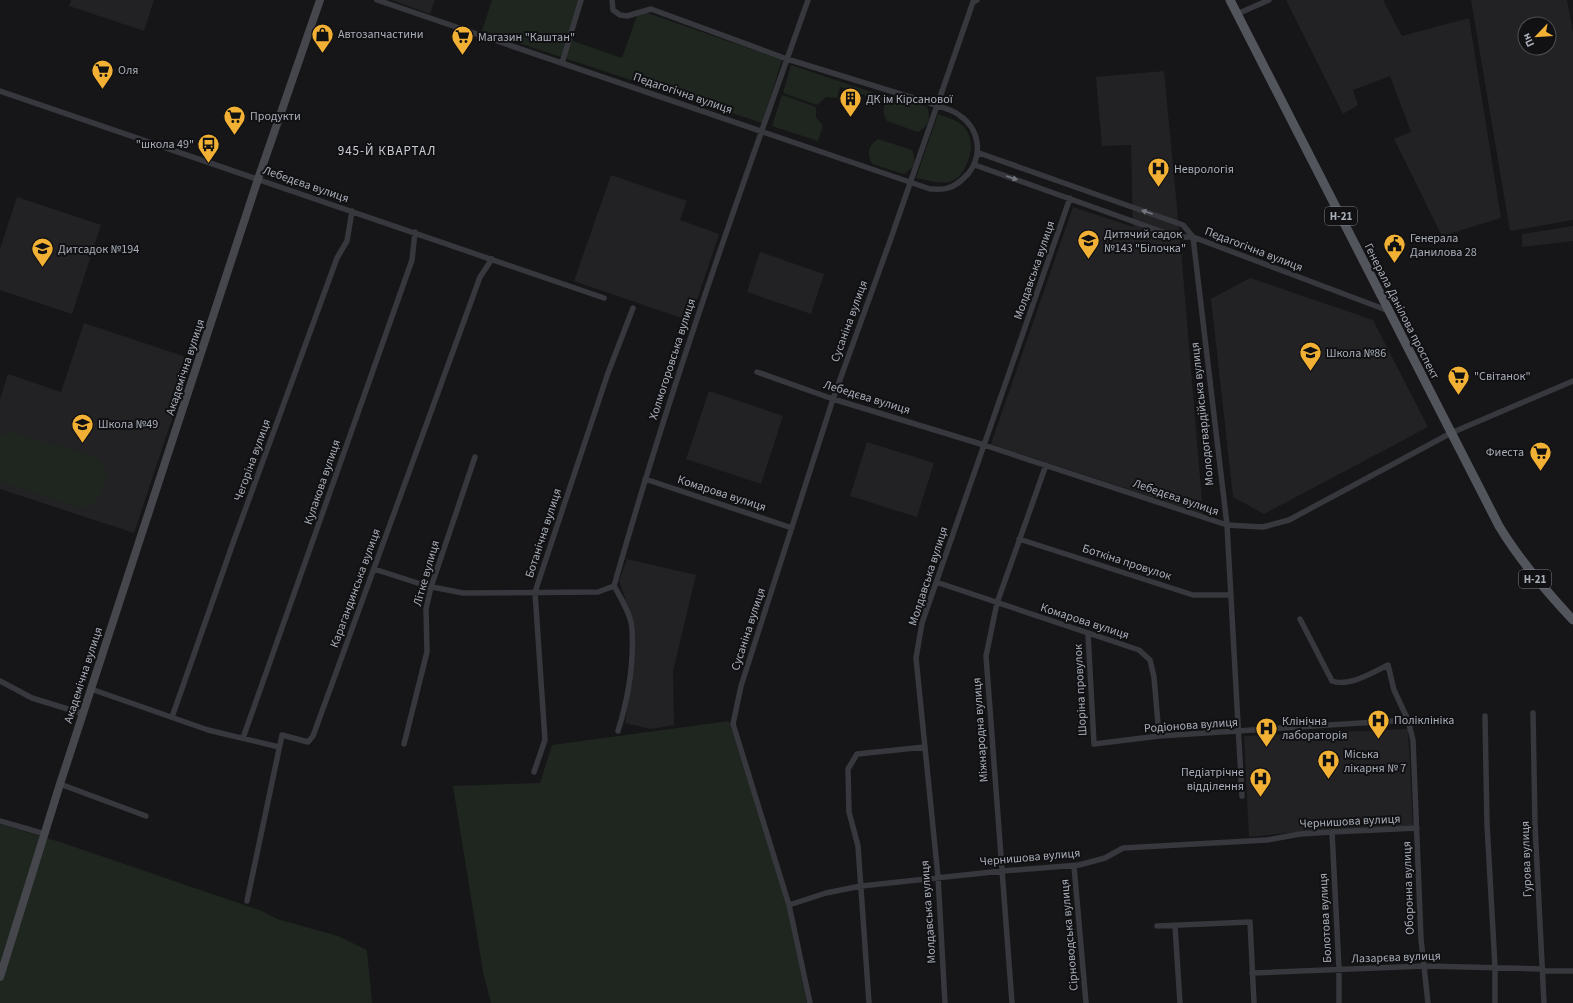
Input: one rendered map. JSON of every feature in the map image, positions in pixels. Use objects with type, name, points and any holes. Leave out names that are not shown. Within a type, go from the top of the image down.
[{"type":"main road","name":"Академічна вулиця","points":[[0,977],[60,784],[258,179],[320,0]]},
{"type":"main road","name":"Генерала Данілова проспект","points":[[1230,0],[1451,433],[1513,550],[1530,574],[1573,620]]},
{"type":"street","name":"Педагогічна вулиця","points":[[377,0],[930,189],[948,188],[961,182],[975,165],[979,154]]},
{"type":"street","points":[[562,63],[581,0]]},
{"type":"street","points":[[612,0],[613,10],[620,15],[628,16],[651,9],[787,59],[936,105],[959,114],[970,125],[978,140],[979,154]]},
{"type":"street","name":"Холмогоровська вулиця","points":[[614,586],[645,479],[694,325],[808,0]]},
{"type":"street","name":"Сусаніна вулиця","points":[[789,905],[733,724],[741,686],[832,399],[973,2],[977,0]]},
{"type":"street","points":[[1238,14],[1269,0]]},
{"type":"street","name":"Лебедєва вулиця","points":[[0,91],[604,298]]},
{"type":"street","name":"Молодогвардійська вулиця","points":[[979,154],[1184,225],[1193,238],[1227,525],[1242,796]]},
{"type":"street","name":"Педагогічна вулиця","points":[[975,165],[1177,237],[1193,238],[1389,311]]},
{"type":"street","name":"Молдавська вулиця","points":[[945,1003],[938,877],[916,658],[922,624],[936,582],[1070,198]]},
{"type":"street","name":"Чегоріна вулиця","points":[[172,717],[337,258],[347,241],[352,211]]},
{"type":"street","name":"Кулакова вулиця","points":[[243,738],[412,260],[415,232]]},
{"type":"street","name":"Карагандинська вулиця","points":[[279,747],[282,735],[308,742],[313,736],[480,277],[492,259]]},
{"type":"street","name":"Ботанічна вулиця","points":[[534,772],[545,740],[535,592],[632,308]]},
{"type":"street","name":"Лебедєва вулиця","points":[[757,372],[832,399],[984,445],[1227,525],[1263,527],[1289,520],[1451,433],[1573,381]]},
{"type":"street","name":"Літке вулиця","points":[[404,744],[427,652],[426,609],[431,587],[475,457]]},
{"type":"street","name":"Міжнародна вулиця","points":[[1012,1003],[986,656],[997,603],[1046,465]]},
{"type":"street","name":"Комарова вулиця","points":[[645,479],[792,528]]},
{"type":"street","name":"Боткіна провулок","points":[[1019,539],[1193,595],[1230,595]]},
{"type":"street","points":[[374,569],[431,587],[463,594],[598,592],[614,586],[632,627],[630,672],[624,711],[618,731]]},
{"type":"street","name":"Комарова вулиця","points":[[936,582],[1139,650],[1150,660],[1154,678],[1159,736]]},
{"type":"street","name":"Оборонна вулиця","points":[[1300,619],[1332,681],[1339,683],[1348,681],[1388,665],[1394,690],[1408,720],[1413,740],[1421,939],[1428,1003]]},
{"type":"street","name":"Шоріна провулок","points":[[1088,634],[1094,744]]},
{"type":"street","points":[[0,681],[32,698],[84,714]]},
{"type":"street","points":[[91,689],[208,730],[279,747],[247,901]]},
{"type":"street","name":"Гурова вулиця","points":[[1533,713],[1544,1003]]},
{"type":"street","points":[[1485,716],[1487,824],[1495,967],[1495,1003]]},
{"type":"street","name":"Родіонова вулиця","points":[[1094,744],[1159,736],[1408,720]]},
{"type":"street","points":[[869,1003],[862,886],[858,846],[849,812],[848,769],[857,754],[925,747]]},
{"type":"street","points":[[60,784],[146,816]]},
{"type":"street","points":[[0,821],[45,834]]},
{"type":"street","name":"Чернишова вулиця","points":[[789,905],[826,893],[862,886],[938,877],[1074,866],[1105,858],[1123,848],[1267,840],[1300,834],[1417,828]]},
{"type":"street","name":"Болотова вулиця","points":[[1332,832],[1339,969],[1339,1003]]},
{"type":"street","name":"Сірноводська вулиця","points":[[1074,866],[1086,1003]]},
{"type":"street","points":[[789,905],[810,1003]]},
{"type":"street","points":[[1157,926],[1250,922],[1254,1003]]},
{"type":"street","points":[[1175,926],[1180,1003]]},
{"type":"street","name":"Лазарєва вулиця","points":[[1252,973],[1425,966],[1495,967],[1573,971]]},
{"type":"shaded area","points":[[71,0],[154,0],[144,31],[69,6]]},
{"type":"shaded area","points":[[391,0],[435,0],[430,14]]},
{"type":"shaded area","points":[[492,0],[583,0],[570,40],[622,58],[639,10],[782,60],[762,123],[482,31]]},
{"type":"shaded area","points":[[1286,0],[1383,0],[1402,36],[1469,18],[1501,218],[1442,236],[1394,139],[1411,132],[1390,76],[1353,90],[1358,105],[1343,114]]},
{"type":"shaded area","points":[[1471,0],[1567,0],[1573,33],[1573,220],[1510,231]]},
{"type":"shaded area","points":[[791,65],[886,97],[884,102],[840,87],[837,98],[826,97],[817,105],[783,93]]},
{"type":"shaded area","points":[[1164,71],[1181,250],[1203,514],[991,444],[1073,207],[1133,227],[1131,145],[1102,146],[1096,77]]},
{"type":"shaded area","points":[[782,95],[816,107],[816,117],[823,126],[818,141],[772,126]]},
{"type":"shaded area","points":[[893,96],[927,107],[929,118],[927,124],[922,130],[918,132],[887,121],[884,114],[884,107],[887,101]]},
{"type":"shaded area","points":[[938,114],[956,121],[963,126],[967,131],[971,142],[969,160],[964,170],[952,181],[948,182],[934,182],[916,178]]},
{"type":"shaded area","points":[[878,139],[912,150],[914,154],[914,164],[910,170],[904,174],[872,164],[869,156],[869,150],[872,144]]},
{"type":"shaded area","points":[[611,175],[687,201],[680,220],[719,234],[690,321],[574,281]]},
{"type":"shaded area","name":"Дитсадок №194","points":[[17,197],[101,225],[72,314],[0,290],[0,249]]},
{"type":"shaded area","points":[[1573,226],[1573,241],[1522,247],[1522,234]]},
{"type":"shaded area","points":[[760,252],[824,274],[811,314],[747,292]]},
{"type":"shaded area","name":"Школа №86","points":[[1250,278],[1373,320],[1428,427],[1264,514],[1233,497],[1211,299]]},
{"type":"shaded area","name":"Школа №49","points":[[84,323],[192,359],[134,533],[0,489],[0,399],[8,374],[61,392]]},
{"type":"shaded area","points":[[709,391],[783,416],[761,484],[686,459]]},
{"type":"shaded area","points":[[9,431],[91,456],[101,463],[105,469],[106,481],[97,500],[87,507],[81,508],[0,481],[0,436]]},
{"type":"shaded area","points":[[867,442],[934,463],[917,517],[850,496]]},
{"type":"shaded area","points":[[627,559],[696,575],[673,671],[674,725],[651,729],[625,723],[633,673],[635,626],[619,581]]},
{"type":"shaded area","points":[[729,721],[785,898],[807,1003],[491,1003],[483,972],[453,786],[540,783],[552,745]]},
{"type":"shaded area","name":"Міська лікарня № 7","points":[[1408,729],[1413,826],[1298,832],[1249,837],[1244,736]]},
{"type":"shaded area","points":[[0,824],[60,842],[262,911],[277,919],[338,936],[367,950],[372,1003],[0,1003]]},
{"type":"place","name":"Автозапчастини","points":[[323,54]]},
{"type":"place","name":"Магазин \"Каштан\"","points":[[463,56]]},
{"type":"place","name":"Оля","points":[[103,90]]},
{"type":"place","name":"ДК ім Кірсанової","points":[[850,118]]},
{"type":"place","name":"Продукти","points":[[235,136]]},
{"type":"place","name":"\"школа 49\"","points":[[209,164]]},
{"type":"place","name":"Неврологія","points":[[1159,188]]},
{"type":"place","name":"Дитячий садок №143 \"Білочка\"","points":[[1088,260]]},
{"type":"place","name":"Генерала Данилова 28","points":[[1395,264]]},
{"type":"place","name":"Дитсадок №194","points":[[43,268]]},
{"type":"place","name":"Школа №86","points":[[1310,372]]},
{"type":"place","name":"\"Світанок\"","points":[[1458,396]]},
{"type":"place","name":"Школа №49","points":[[82,444]]},
{"type":"place","name":"Фиеста","points":[[1540,472]]},
{"type":"place","name":"Поліклініка","points":[[1379,740]]},
{"type":"place","name":"Клінічна лабораторія","points":[[1266,748]]},
{"type":"place","name":"Міська лікарня № 7","points":[[1328,780]]},
{"type":"place","name":"Педіатрічне відділення","points":[[1260,798]]},
{"type":"district","name":"945-Й КВАРТАЛ","points":[[387,150]]}]
